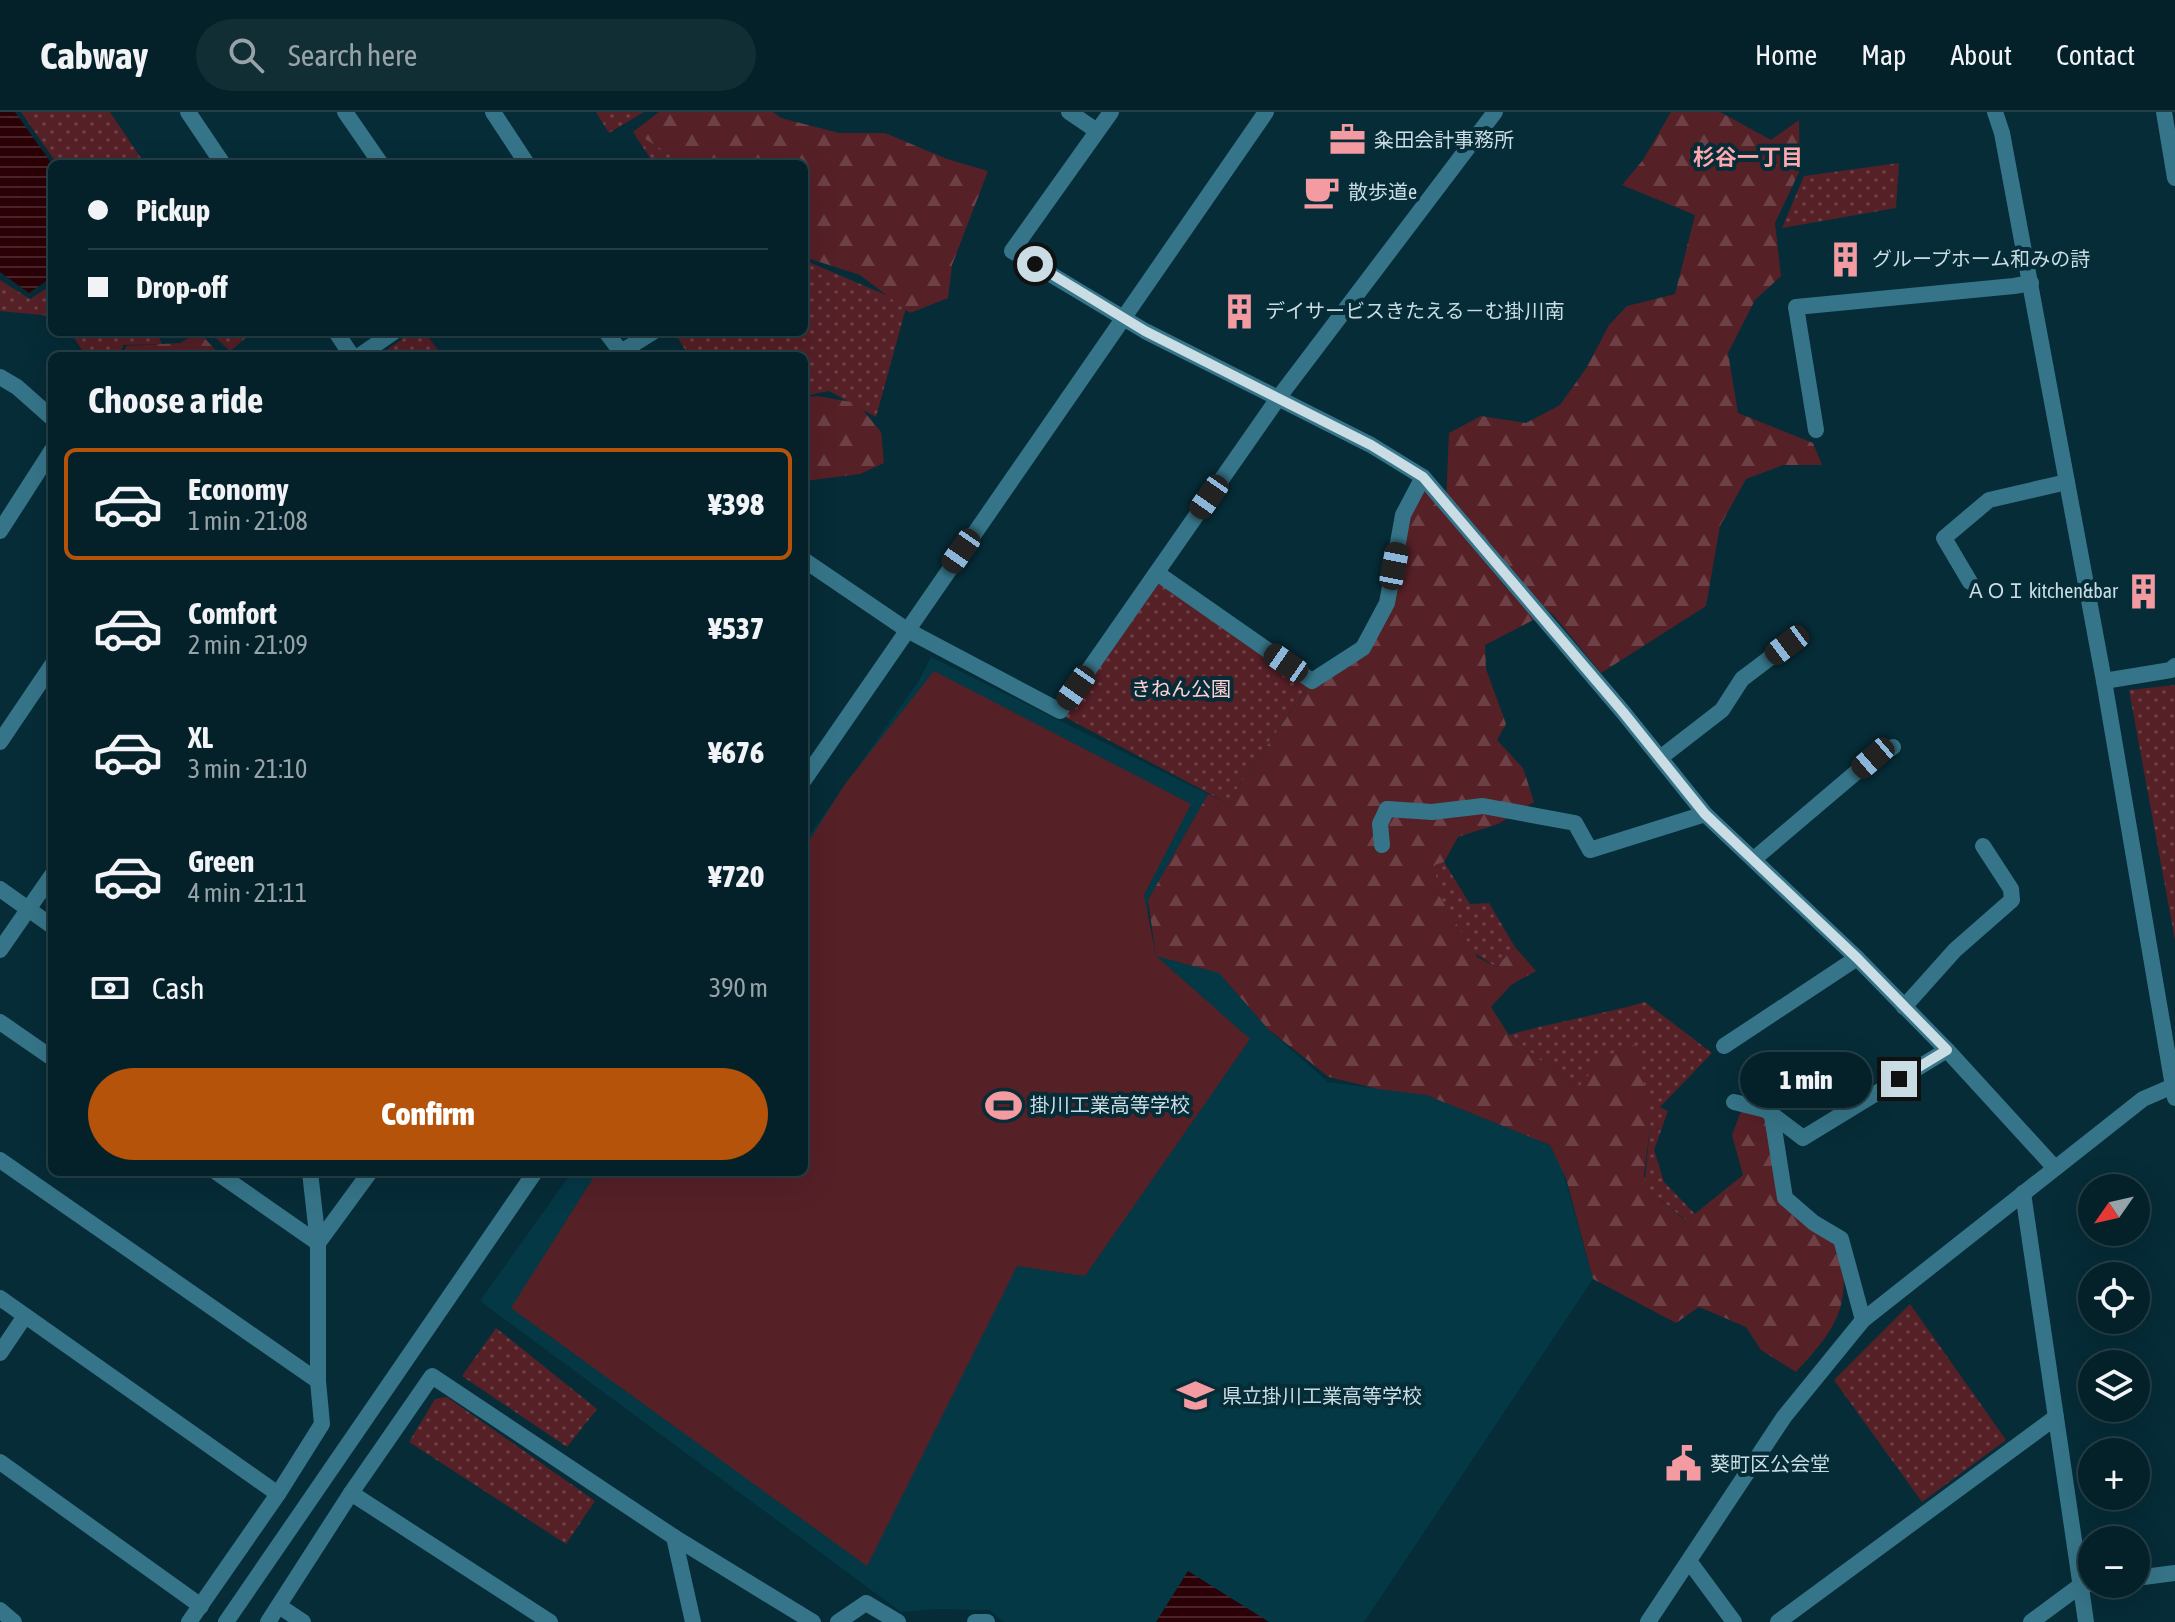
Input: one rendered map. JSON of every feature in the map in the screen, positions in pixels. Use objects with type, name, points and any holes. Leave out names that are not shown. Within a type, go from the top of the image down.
[{"type":"street","points":[[188,112],[220,160]]},
{"type":"street","points":[[345,112],[378,160]]},
{"type":"street","points":[[493,112],[524,160]]},
{"type":"street","points":[[1069,112],[1097,131]]},
{"type":"street","points":[[1111,112],[1012,251],[1125,316],[1145,331],[1371,445],[1423,477],[1705,814],[1857,958],[2054,1167]]},
{"type":"street","points":[[808,774],[1266,112]]},
{"type":"street","points":[[808,563],[907,630],[1060,711],[1279,397],[1495,112]]},
{"type":"street","points":[[1648,1622],[1784,1417],[1863,1320],[2143,1099],[2174,1090],[2104,681],[2031,283],[2002,133],[1995,112]]},
{"type":"street","points":[[2164,112],[2175,178]]},
{"type":"street","points":[[1816,430],[1796,307],[2031,283]]},
{"type":"street","points":[[365,352],[388,336]]},
{"type":"street","points":[[621,352],[647,336]]},
{"type":"street","points":[[0,377],[17,387],[48,414]]},
{"type":"street","points":[[0,531],[48,456]]},
{"type":"street","points":[[1157,573],[1312,681],[1363,648],[1387,603],[1403,515],[1423,477]]},
{"type":"street","points":[[1970,582],[1944,538],[1989,500],[2067,482]]},
{"type":"street","points":[[1660,758],[1722,710],[1742,679],[1787,645]]},
{"type":"street","points":[[2104,681],[2171,670],[2175,666]]},
{"type":"street","points":[[0,742],[48,671]]},
{"type":"street","points":[[1754,859],[1873,758],[1893,747]]},
{"type":"street","points":[[1382,845],[1380,824],[1387,809],[1432,812],[1483,806],[1575,823],[1590,850],[1705,814]]},
{"type":"street","points":[[1904,1007],[1955,950],[2012,900],[2011,889],[1983,846]]},
{"type":"street","points":[[0,950],[48,881]]},
{"type":"street","points":[[0,889],[48,923]]},
{"type":"street","points":[[1724,1046],[1857,958]]},
{"type":"street","points":[[0,1022],[48,1055]]},
{"type":"street","points":[[1734,1102],[1766,1110],[1803,1138],[1947,1050]]},
{"type":"street","points":[[1772,1116],[1785,1198],[1814,1223],[1841,1239],[1863,1320]]},
{"type":"street","points":[[0,1160],[318,1381]]},
{"type":"street","points":[[222,1176],[318,1243]]},
{"type":"street","points":[[189,1622],[278,1494],[322,1424],[318,1381],[318,1243],[310,1176]]},
{"type":"street","points":[[318,1243],[367,1176]]},
{"type":"street","points":[[226,1622],[532,1176]]},
{"type":"street","points":[[2023,1193],[2056,1417],[2078,1536]]},
{"type":"street","points":[[0,1298],[278,1494]]},
{"type":"street","points":[[0,1353],[25,1316]]},
{"type":"street","points":[[268,1622],[351,1493],[432,1376],[674,1537],[813,1622]]},
{"type":"street","points":[[1778,1622],[2056,1417]]},
{"type":"street","points":[[0,1462],[201,1606]]},
{"type":"street","points":[[351,1493],[550,1622]]},
{"type":"street","points":[[674,1537],[693,1622]]},
{"type":"street","points":[[1689,1561],[1734,1622]]},
{"type":"street","points":[[2150,1576],[2175,1573]]},
{"type":"street","points":[[2031,1622],[2078,1590]]},
{"type":"street","points":[[2086,1622],[2087,1598]]},
{"type":"street","points":[[838,1622],[866,1603],[898,1622]]},
{"type":"street","points":[[279,1606],[303,1622]]},
{"type":"street","points":[[0,1610],[14,1622]]},
{"type":"street","points":[[975,1622],[987,1622]]},
{"type":"shaded area","points":[[0,112],[15,112],[49,160],[48,280],[29,293],[0,272]]},
{"type":"shaded area","points":[[931,657],[1208,794],[1148,900],[1149,933],[1156,956],[1219,973],[1269,1030],[1328,1082],[1426,1095],[1550,1145],[1563,1171],[1593,1279],[1364,1622],[1004,1622],[989,1610],[901,1612],[480,1301],[569,1176],[808,1176],[808,837],[918,682]]},
{"type":"shaded area","points":[[1188,1571],[1269,1622],[1156,1622]]},
{"type":"green space","points":[[21,112],[110,112],[142,160],[54,160]]},
{"type":"green space","points":[[596,112],[644,112],[609,133]]},
{"type":"green space","points":[[659,112],[773,112],[781,118],[839,133],[885,133],[947,159],[988,171],[952,265],[948,298],[910,313],[860,275],[808,258],[808,160],[680,160],[633,132]]},
{"type":"green space","points":[[1671,112],[1720,112],[1771,140],[1799,120],[1800,170],[1775,223],[1781,276],[1755,300],[1728,353],[1738,413],[1813,443],[1822,465],[1783,465],[1746,479],[1720,526],[1706,606],[1601,673],[1555,617],[1486,552],[1446,504],[1449,433],[1481,416],[1526,423],[1560,405],[1587,367],[1609,325],[1627,306],[1675,294],[1695,215],[1622,185],[1643,160]]},
{"type":"green space","points":[[633,132],[680,160],[651,160]]},
{"type":"green space","points":[[1899,163],[1896,208],[1782,228],[1804,176]]},
{"type":"green space","points":[[808,262],[907,304],[876,417],[829,391],[808,395],[808,352],[687,352],[677,336],[808,336]]},
{"type":"green space","points":[[0,280],[30,299],[48,288],[48,316],[0,311]]},
{"type":"green space","points":[[73,336],[158,336],[162,344],[123,345],[121,352],[83,352]]},
{"type":"green space","points":[[192,336],[203,336],[217,352],[124,352],[126,346],[180,343]]},
{"type":"green space","points":[[213,336],[248,336],[230,351]]},
{"type":"green space","points":[[406,336],[427,336],[440,352],[384,352]]},
{"type":"green space","points":[[817,396],[857,403],[881,432],[884,463],[860,474],[808,480],[808,397]]},
{"type":"green space","points":[[1430,485],[1505,587],[1541,616],[1485,645],[1486,669],[1506,724],[1497,740],[1523,768],[1534,802],[1498,824],[1458,837],[1444,862],[1435,865],[1438,894],[1477,957],[1496,967],[1515,947],[1536,971],[1511,985],[1491,1007],[1509,1035],[1577,1089],[1601,1059],[1634,1045],[1643,1076],[1650,1127],[1644,1175],[1648,1190],[1686,1221],[1743,1175],[1732,1135],[1743,1106],[1767,1116],[1783,1203],[1841,1239],[1844,1281],[1839,1312],[1824,1340],[1796,1372],[1761,1350],[1746,1327],[1699,1307],[1676,1323],[1593,1279],[1566,1178],[1550,1145],[1426,1095],[1378,1089],[1329,1077],[1269,1030],[1219,973],[1156,956],[1148,900],[1208,794],[1227,803],[1312,681],[1334,667],[1377,621],[1413,496]]},
{"type":"green space","name":"きねん公園","points":[[1157,573],[1309,685],[1227,803],[1063,716]]},
{"type":"green space","name":"掛川工業高等学校","points":[[934,671],[1191,804],[1144,895],[1156,956],[1250,1039],[1085,1276],[1017,1266],[867,1566],[511,1308],[594,1176],[808,1176],[808,843],[845,784]]},
{"type":"green space","points":[[2175,685],[2175,940],[2129,690]]},
{"type":"green space","points":[[1444,862],[1470,904],[1489,903],[1515,947],[1496,967],[1473,952],[1438,894],[1434,865]]},
{"type":"green space","points":[[1645,1002],[1712,1053],[1660,1107],[1668,1111],[1654,1150],[1664,1182],[1695,1214],[1687,1221],[1648,1190],[1645,1180],[1650,1127],[1634,1046],[1577,1089],[1509,1035]]},
{"type":"green space","points":[[1910,1304],[2006,1440],[1922,1502],[1834,1380]]},
{"type":"green space","points":[[496,1328],[597,1409],[567,1447],[462,1376]]},
{"type":"green space","points":[[447,1397],[595,1501],[566,1544],[409,1442],[435,1399]]},
{"type":"place","name":"粂田会計事務所","points":[[1348,140]]},
{"type":"place","name":"散歩道e","points":[[1322,192]]},
{"type":"place","name":"グループホーム和みの詩","points":[[1846,259]]},
{"type":"place","name":"デイサービスきたえる－む掛川南","points":[[1239,311]]},
{"type":"place","name":"ＡＯＩ kitchen&bar","points":[[2144,591]]},
{"type":"place","name":"掛川工業高等学校","points":[[1004,1105]]},
{"type":"place","name":"県立掛川工業高等学校","points":[[1196,1396]]},
{"type":"place","name":"葵町区公会堂","points":[[1684,1464]]},
{"type":"district","name":"杉谷一丁目","points":[[1748,157]]},
{"type":"route","points":[[1035,264],[1125,316],[1145,331],[1371,445],[1423,477],[1623,712],[1705,814],[1857,958],[1947,1050],[1899,1079]]}]
